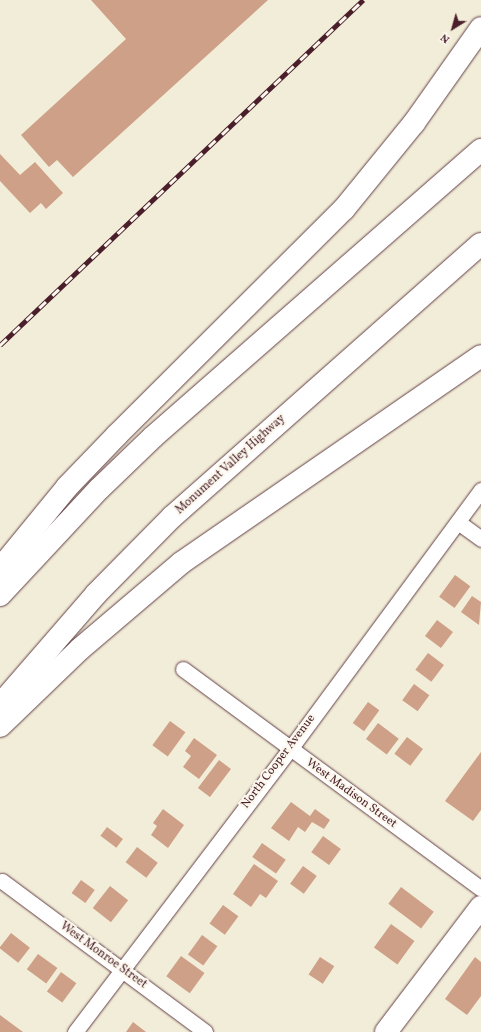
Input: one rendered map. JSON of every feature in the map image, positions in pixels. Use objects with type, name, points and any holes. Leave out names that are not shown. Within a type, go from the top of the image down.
[{"type":"main road","points":[[0,569],[67,487],[117,434],[344,209],[414,123],[481,28]]},
{"type":"main road","points":[[0,595],[99,489],[153,437],[481,150]]},
{"type":"main road","name":"Monument Valley Highway","points":[[0,705],[96,594],[172,517],[481,244]]},
{"type":"main road","points":[[0,726],[80,649],[182,563],[481,356]]},
{"type":"main road","points":[[386,1032],[481,907]]},
{"type":"street","name":"North Cooper Avenue","points":[[75,1032],[121,969],[290,749],[481,490]]},
{"type":"street","points":[[458,522],[481,539]]},
{"type":"street","name":"West Madison Street","points":[[183,669],[481,889]]},
{"type":"street","name":"West Monroe Street","points":[[2,881],[205,1032]]},
{"type":"building","points":[[91,0],[268,0],[73,177],[57,160],[49,167],[21,135],[126,39]]},
{"type":"building","points":[[0,154],[20,175],[35,162],[63,193],[46,209],[41,203],[30,213],[0,181]]},
{"type":"building","points":[[455,575],[470,586],[455,608],[439,597]]},
{"type":"building","points":[[472,596],[481,602],[479,625],[461,612]]},
{"type":"building","points":[[437,620],[453,632],[441,648],[425,636]]},
{"type":"building","points":[[428,653],[444,665],[431,682],[415,670]]},
{"type":"building","points":[[414,684],[429,695],[418,711],[402,700]]},
{"type":"building","points":[[368,702],[379,710],[364,731],[353,723]]},
{"type":"building","points":[[170,721],[185,732],[168,756],[152,745]]},
{"type":"building","points":[[378,723],[399,739],[387,755],[366,739]]},
{"type":"building","points":[[407,737],[423,749],[410,766],[394,754]]},
{"type":"building","points":[[194,738],[217,755],[199,779],[183,767],[191,756],[185,751]]},
{"type":"building","points":[[481,752],[481,810],[473,821],[445,801]]},
{"type":"building","points":[[219,760],[231,769],[210,797],[198,788]]},
{"type":"building","points":[[291,802],[310,816],[315,809],[330,820],[324,829],[312,822],[305,832],[298,827],[289,841],[271,828]]},
{"type":"building","points":[[163,809],[184,825],[168,848],[151,835],[157,826],[153,823]]},
{"type":"building","points":[[107,827],[123,839],[116,848],[100,836]]},
{"type":"building","points":[[323,836],[341,849],[329,865],[311,852]]},
{"type":"building","points":[[262,843],[286,860],[276,874],[252,857]]},
{"type":"building","points":[[137,847],[158,863],[146,878],[126,862]]},
{"type":"building","points":[[254,864],[278,881],[266,898],[260,894],[251,907],[233,894]]},
{"type":"building","points":[[303,866],[317,876],[304,894],[290,884]]},
{"type":"building","points":[[81,880],[95,890],[85,903],[72,893]]},
{"type":"building","points":[[110,886],[128,900],[111,922],[93,908]]},
{"type":"building","points":[[401,887],[434,912],[421,928],[388,904]]},
{"type":"building","points":[[223,905],[238,916],[225,935],[209,924]]},
{"type":"building","points":[[391,924],[414,941],[397,965],[374,947]]},
{"type":"building","points":[[11,933],[30,948],[18,963],[0,949]]},
{"type":"building","points":[[202,935],[217,946],[203,966],[188,954]]},
{"type":"building","points":[[38,954],[57,968],[46,983],[27,969]]},
{"type":"building","points":[[181,956],[204,973],[190,993],[166,976]]},
{"type":"building","points":[[320,957],[334,966],[323,984],[309,975]]},
{"type":"building","points":[[475,957],[481,962],[481,996],[467,1015],[445,999]]},
{"type":"building","points":[[61,972],[76,983],[62,1003],[47,991]]},
{"type":"building","points":[[0,1015],[23,1032],[0,1032]]},
{"type":"building","points":[[133,1022],[146,1032],[126,1032]]},
{"type":"railway","points":[[0,345],[363,0]]}]
